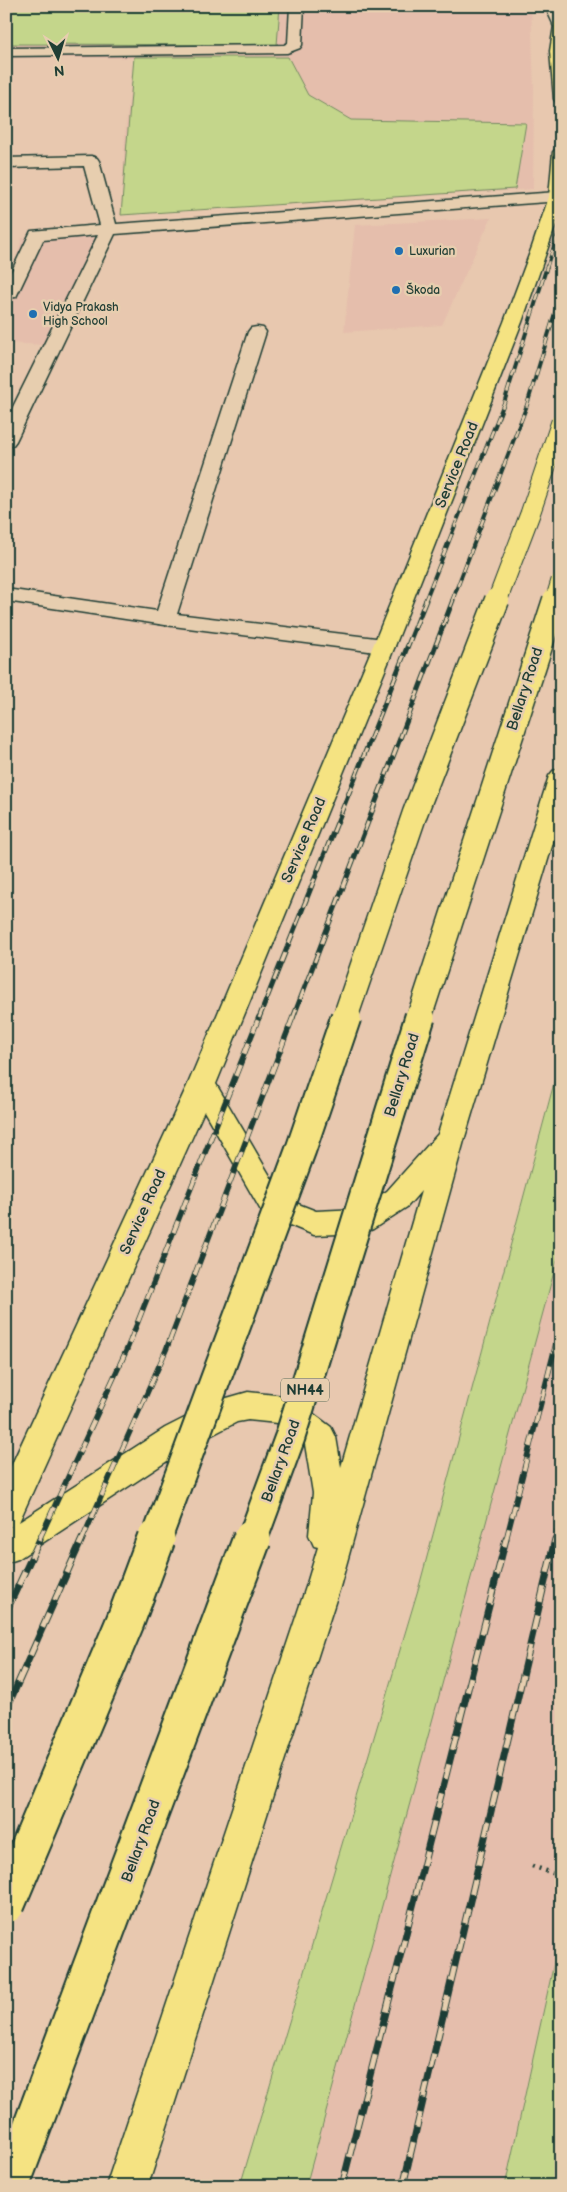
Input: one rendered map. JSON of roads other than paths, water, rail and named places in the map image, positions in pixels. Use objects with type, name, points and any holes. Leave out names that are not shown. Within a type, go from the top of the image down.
[{"type":"main road","points":[[560,25],[561,99]]},
{"type":"main road","name":"Service Road","points":[[6,1513],[202,1084],[384,646],[513,322],[557,197],[561,152]]},
{"type":"main road","points":[[6,1904],[128,1613],[301,1149],[416,814],[530,514],[561,422]]},
{"type":"main road","name":"Bellary Road","points":[[10,2186],[112,1920],[290,1437],[446,932],[561,581]]},
{"type":"main road","points":[[127,2186],[323,1587],[451,1137],[561,776]]},
{"type":"main road","points":[[202,1084],[272,1206],[314,1223],[363,1221],[397,1199],[451,1137]]},
{"type":"main road","points":[[6,1548],[176,1438],[230,1410],[248,1406],[284,1410],[320,1437],[329,1493],[323,1587]]},
{"type":"street","points":[[6,52],[287,49],[295,45],[297,6]]},
{"type":"street","points":[[552,6],[560,25]]},
{"type":"street","points":[[6,162],[91,161],[109,230],[6,441]]},
{"type":"street","points":[[6,293],[10,293],[37,234],[557,197]]},
{"type":"street","points":[[166,619],[257,332]]},
{"type":"street","points":[[6,595],[166,619],[384,646]]},
{"type":"railway","points":[[547,267],[561,222]]},
{"type":"railway","points":[[425,601],[504,403],[547,266]]},
{"type":"railway","points":[[452,601],[527,405],[561,293]]},
{"type":"railway","points":[[259,1018],[426,600]]},
{"type":"railway","points":[[293,1018],[453,600]]},
{"type":"railway","points":[[39,1540],[127,1349],[259,1017]]},
{"type":"railway","points":[[82,1540],[166,1350],[293,1017]]},
{"type":"railway","points":[[506,1540],[561,1324]]},
{"type":"railway","points":[[555,1540],[561,1515]]},
{"type":"railway","points":[[6,1612],[40,1539]]},
{"type":"railway","points":[[6,1710],[82,1539]]},
{"type":"railway","points":[[342,2186],[506,1539]]},
{"type":"railway","points":[[403,2186],[555,1539]]},
{"type":"place","name":"Luxurian","points":[[399,251]]},
{"type":"place","name":"Škoda","points":[[396,290]]},
{"type":"place","name":"Vidya Prakash High School","points":[[33,314]]}]
